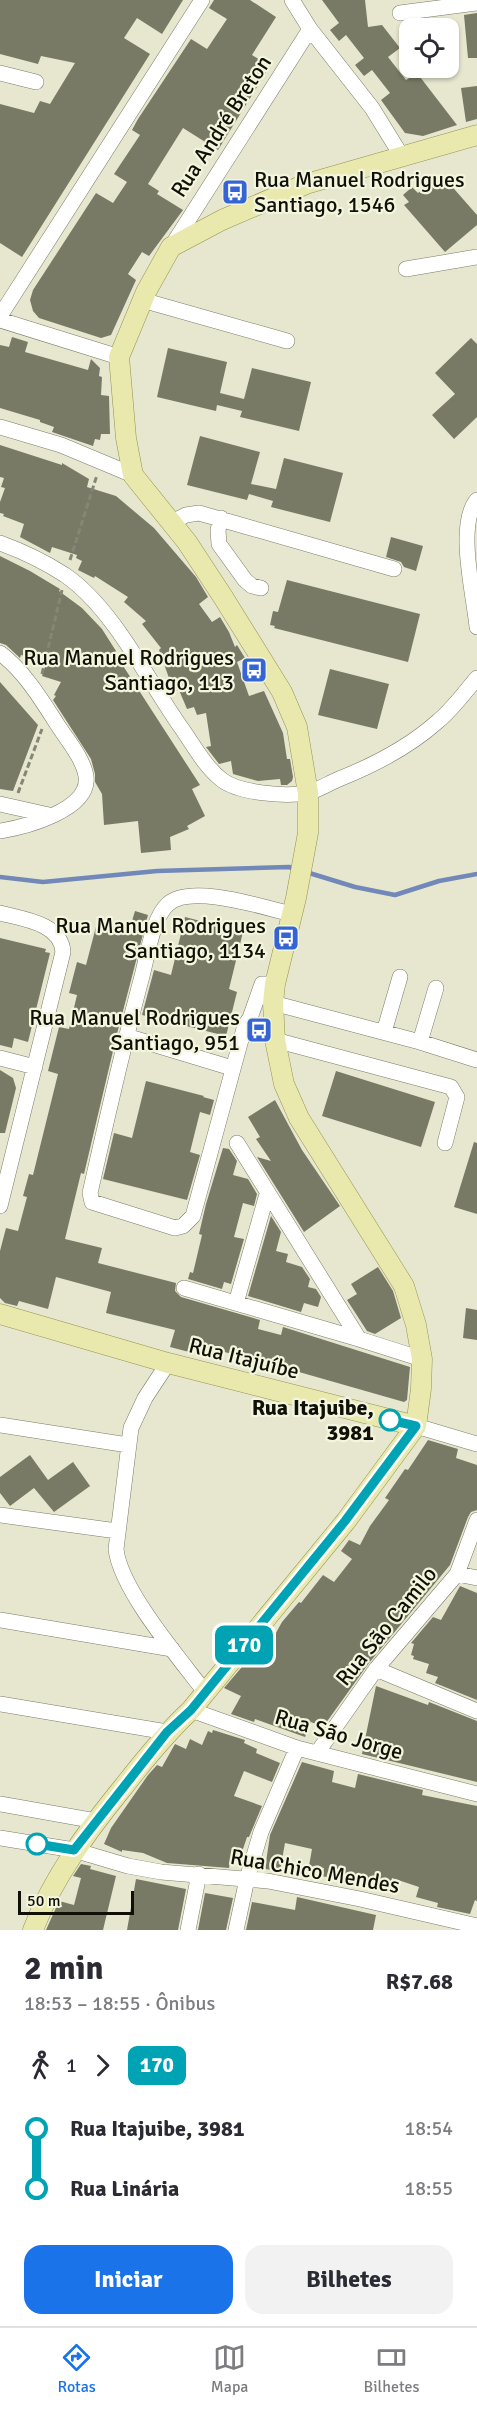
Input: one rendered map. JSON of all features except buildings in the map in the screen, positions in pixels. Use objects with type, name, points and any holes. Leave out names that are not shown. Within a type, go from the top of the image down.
[{"type":"main road","points":[[33,1930],[74,1850],[96,1821],[167,1732],[191,1710],[345,1521],[416,1426],[421,1389],[422,1359],[417,1324],[404,1286],[299,1118],[284,1084],[275,1040],[274,994],[308,833],[308,793],[297,727],[282,692],[229,605],[172,522],[133,475],[126,438],[119,357],[142,300],[171,247],[222,220],[306,184],[477,135]]},
{"type":"main road","name":"Rua Itajuíbe","points":[[0,1314],[168,1363],[416,1426]]},
{"type":"street","points":[[119,357],[0,318],[202,0]]},
{"type":"street","points":[[292,0],[310,29],[372,108],[401,155]]},
{"type":"street","points":[[400,13],[477,3]]},
{"type":"street","name":"Rua André Breton","points":[[171,247],[310,29]]},
{"type":"street","points":[[0,73],[36,82]]},
{"type":"street","points":[[406,269],[477,256]]},
{"type":"street","points":[[142,300],[287,341]]},
{"type":"street","points":[[0,427],[101,460],[133,475]]},
{"type":"street","points":[[477,500],[468,516],[466,532],[477,627]]},
{"type":"street","points":[[172,522],[186,515],[199,513],[394,569]]},
{"type":"street","points":[[221,518],[218,530],[219,544],[244,580],[252,586],[261,588]]},
{"type":"street","points":[[0,543],[19,550],[65,576],[87,594],[130,648],[167,708],[210,768],[224,781],[255,791],[287,795],[308,793],[370,766],[438,722],[477,678]]},
{"type":"street","points":[[0,653],[10,660],[38,693],[81,762],[86,778],[84,791],[78,801],[27,825],[0,831]]},
{"type":"street","points":[[6,807],[49,815]]},
{"type":"street","points":[[294,906],[229,898],[185,897],[169,903],[157,920],[126,1036],[89,1197],[92,1202],[175,1228],[183,1226],[193,1216],[232,1068],[245,1025],[250,1018],[262,984],[274,994],[384,1032],[477,1060]]},
{"type":"street","points":[[0,913],[50,929],[63,943],[59,976],[0,1206]]},
{"type":"street","points":[[384,1032],[399,977]]},
{"type":"street","points":[[420,1042],[436,988]]},
{"type":"street","points":[[126,1036],[232,1068]]},
{"type":"street","points":[[275,1040],[451,1087],[457,1098],[446,1143]]},
{"type":"street","points":[[0,1058],[35,1067]]},
{"type":"street","points":[[237,1143],[359,1339]]},
{"type":"street","points":[[236,1303],[267,1194]]},
{"type":"street","points":[[184,1288],[422,1359]]},
{"type":"street","points":[[168,1363],[138,1411],[131,1428],[117,1531],[117,1562],[141,1605],[205,1692]]},
{"type":"street","points":[[0,1425],[128,1444]]},
{"type":"street","name":"Rua Itajuíbe","points":[[416,1426],[477,1444]]},
{"type":"street","points":[[0,1515],[117,1531]]},
{"type":"street","name":"Rua São Camilo","points":[[317,1753],[376,1669],[457,1574],[477,1520]]},
{"type":"street","points":[[457,1574],[477,1578]]},
{"type":"street","points":[[0,1620],[172,1649]]},
{"type":"street","points":[[376,1669],[477,1711]]},
{"type":"street","points":[[0,1704],[167,1732]]},
{"type":"street","name":"Rua São Jorge","points":[[191,1710],[297,1748],[477,1794]]},
{"type":"street","points":[[236,1930],[247,1879],[261,1832],[297,1748]]},
{"type":"street","points":[[0,1804],[96,1821]]},
{"type":"street","name":"Rua Chico Mendes","points":[[0,1838],[74,1850],[128,1866],[161,1872],[268,1881],[477,1926]]},
{"type":"street","points":[[188,1930],[199,1875]]},
{"type":"path","points":[[38,693],[65,576],[101,460]]},
{"type":"path","points":[[6,807],[49,711]]},
{"type":"waterway","points":[[0,877],[43,882],[157,871],[289,867],[298,870]]},
{"type":"waterway","points":[[306,872],[355,887],[395,895],[439,881],[477,874]]},
{"type":"bus line","name":"170","points":[[37,1844],[74,1850],[167,1732],[191,1710],[345,1521],[416,1426],[390,1420]]},
{"type":"place","name":"Rua Manuel Rodrigues Santiago, 1546","points":[[235,192]]},
{"type":"place","name":"Rua Manuel Rodrigues Santiago, 113","points":[[254,670]]},
{"type":"place","name":"Rua Manuel Rodrigues Santiago, 1134","points":[[286,938]]},
{"type":"place","name":"Rua Manuel Rodrigues Santiago, 951","points":[[259,1030]]},
{"type":"place","name":"Rua Itajuibe, 3981","points":[[390,1420]]}]
